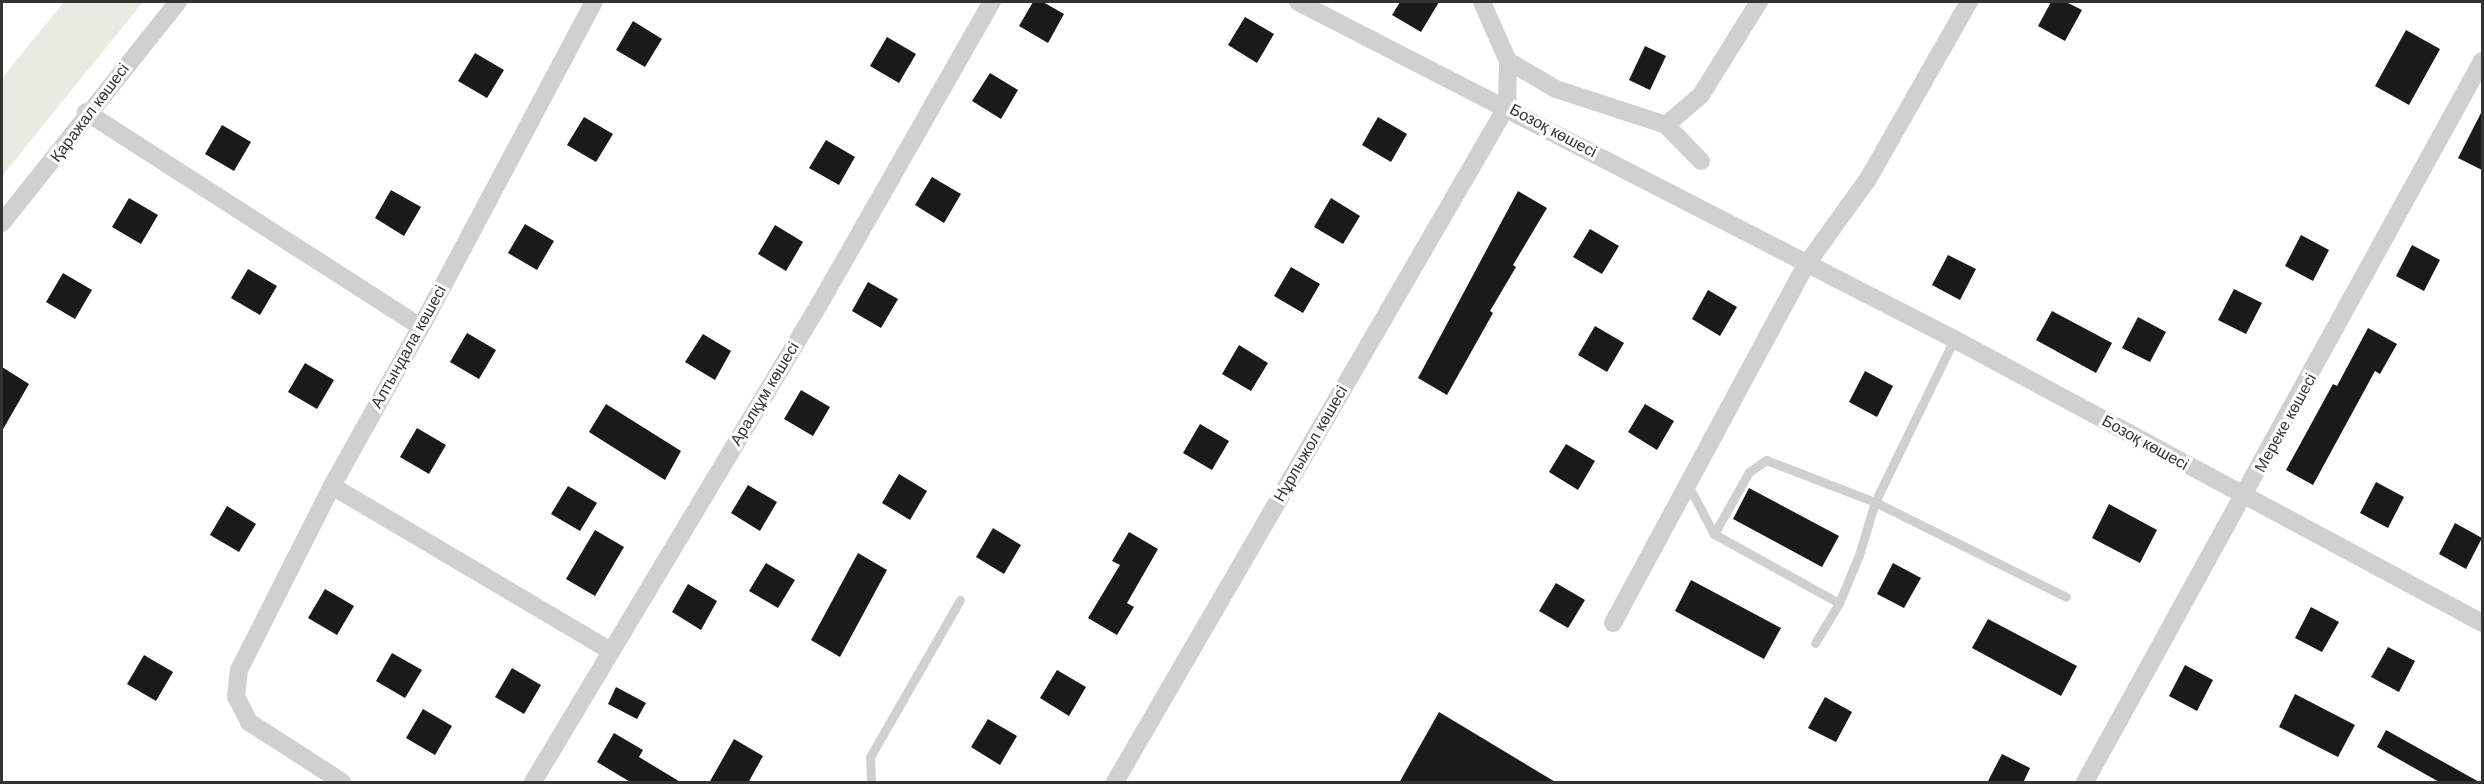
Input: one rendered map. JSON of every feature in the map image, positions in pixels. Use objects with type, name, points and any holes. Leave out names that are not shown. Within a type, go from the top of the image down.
[{"type":"street","name":"Қаражал көшесі","points":[[2,223],[54,161],[86,112],[178,2]]},
{"type":"street","name":"Алтындала көшесі","points":[[342,783],[249,722],[236,697],[239,670],[332,486],[421,327],[594,2]]},
{"type":"street","name":"Аралқұм көшесі","points":[[533,783],[609,650],[820,303],[992,2]]},
{"type":"street","name":"Бозоқ көшесі","points":[[1298,2],[1507,106],[1806,265],[1954,339],[2482,623]]},
{"type":"street","points":[[1482,2],[1508,61],[1507,106]]},
{"type":"street","points":[[1666,125],[1701,95],[1759,2]]},
{"type":"street","points":[[1613,623],[1689,486],[1806,265],[1868,179],[1969,2]]},
{"type":"street","points":[[1508,61],[1556,89],[1666,125],[1701,161]]},
{"type":"street","name":"Мереке көшесі","points":[[2085,783],[2245,497],[2482,61]]},
{"type":"street","name":"Нұрлыжол көшесі","points":[[1115,783],[1507,106]]},
{"type":"street","points":[[86,112],[421,327]]},
{"type":"street","points":[[332,486],[609,650]]},
{"type":"lane","points":[[1815,643],[1839,603],[1859,555],[1875,502],[1954,339]]},
{"type":"lane","points":[[1714,534],[1749,472],[1766,460],[1875,502],[2066,597]]},
{"type":"lane","points":[[1689,486],[1714,534],[1839,603]]},
{"type":"lane","points":[[870,783],[870,757],[960,600]]},
{"type":"shaded area","points":[[64,2],[143,2],[2,176],[2,78]]},
{"type":"building","points":[[1033,2],[1043,2],[1064,14],[1048,43],[1019,26]]},
{"type":"building","points":[[1400,2],[1439,2],[1421,32],[1392,15]]},
{"type":"building","points":[[2051,2],[2066,2],[2082,10],[2065,41],[2038,26]]},
{"type":"building","points":[[1245,17],[1274,34],[1257,63],[1228,45]]},
{"type":"building","points":[[633,21],[662,39],[645,67],[616,50]]},
{"type":"building","points":[[2406,30],[2440,49],[2409,105],[2375,86]]},
{"type":"building","points":[[887,37],[916,54],[899,83],[870,66]]},
{"type":"building","points":[[1645,46],[1666,56],[1650,90],[1629,80]]},
{"type":"building","points":[[475,53],[504,70],[487,98],[458,81]]},
{"type":"building","points":[[990,73],[1018,90],[1001,119],[972,101]]},
{"type":"building","points":[[2482,111],[2482,170],[2458,158]]},
{"type":"building","points":[[584,117],[613,134],[596,162],[567,145]]},
{"type":"building","points":[[1378,117],[1407,134],[1391,162],[1362,145]]},
{"type":"building","points":[[222,125],[251,142],[234,171],[205,154]]},
{"type":"building","points":[[826,140],[855,157],[839,185],[809,168]]},
{"type":"building","points":[[932,177],[961,194],[944,223],[915,205]]},
{"type":"building","points":[[391,190],[421,207],[404,236],[375,218]]},
{"type":"building","points":[[1518,191],[1547,208],[1513,265],[1516,267],[1490,311],[1493,313],[1447,395],[1418,378]]},
{"type":"building","points":[[129,198],[158,215],[141,244],[112,227]]},
{"type":"building","points":[[1331,198],[1360,216],[1343,244],[1314,227]]},
{"type":"building","points":[[525,224],[554,241],[537,270],[508,253]]},
{"type":"building","points":[[775,225],[803,242],[786,271],[758,254]]},
{"type":"building","points":[[1590,229],[1619,246],[1602,274],[1573,257]]},
{"type":"building","points":[[2301,235],[2329,250],[2313,281],[2285,266]]},
{"type":"building","points":[[2412,245],[2440,260],[2424,291],[2396,276]]},
{"type":"building","points":[[1948,255],[1976,269],[1960,300],[1932,285]]},
{"type":"building","points":[[1291,267],[1320,284],[1303,313],[1274,296]]},
{"type":"building","points":[[248,269],[277,286],[260,315],[231,298]]},
{"type":"building","points":[[63,273],[92,290],[75,319],[46,302]]},
{"type":"building","points":[[868,282],[898,299],[881,328],[852,311]]},
{"type":"building","points":[[2234,289],[2262,303],[2246,334],[2218,320]]},
{"type":"building","points":[[1708,290],[1737,307],[1720,336],[1692,319]]},
{"type":"building","points":[[2052,311],[2112,343],[2096,373],[2036,340]]},
{"type":"building","points":[[2138,317],[2166,332],[2150,362],[2122,348]]},
{"type":"building","points":[[1595,326],[1624,343],[1607,372],[1578,355]]},
{"type":"building","points":[[2368,328],[2397,344],[2380,374],[2375,371],[2313,485],[2286,470],[2333,384],[2337,386]]},
{"type":"building","points":[[467,333],[496,350],[479,379],[450,362]]},
{"type":"building","points":[[703,334],[731,351],[715,380],[685,362]]},
{"type":"building","points":[[1239,345],[1268,363],[1251,391],[1222,374]]},
{"type":"building","points":[[305,363],[334,380],[317,409],[288,392]]},
{"type":"building","points":[[2,367],[29,384],[2,431]]},
{"type":"building","points":[[1865,371],[1893,386],[1877,417],[1849,402]]},
{"type":"building","points":[[801,390],[830,407],[813,436],[784,419]]},
{"type":"building","points":[[606,404],[681,451],[665,480],[589,432]]},
{"type":"building","points":[[1645,404],[1674,421],[1657,450],[1628,432]]},
{"type":"building","points":[[1200,424],[1229,441],[1212,470],[1183,453]]},
{"type":"building","points":[[417,428],[446,445],[429,474],[400,457]]},
{"type":"building","points":[[1566,444],[1595,461],[1578,490],[1549,472]]},
{"type":"building","points":[[899,474],[927,491],[910,520],[882,503]]},
{"type":"building","points":[[2376,482],[2404,497],[2388,528],[2360,513]]},
{"type":"building","points":[[748,485],[777,502],[760,531],[731,513]]},
{"type":"building","points":[[568,486],[597,503],[580,531],[551,514]]},
{"type":"building","points":[[1749,488],[1839,536],[1822,567],[1733,519]]},
{"type":"building","points":[[2109,504],[2157,530],[2140,563],[2092,538]]},
{"type":"building","points":[[227,506],[256,524],[239,552],[210,535]]},
{"type":"building","points":[[2455,523],[2482,538],[2466,569],[2439,554]]},
{"type":"building","points":[[993,528],[1021,545],[1004,574],[976,557]]},
{"type":"building","points":[[595,530],[624,547],[595,596],[566,579]]},
{"type":"building","points":[[1129,532],[1158,549],[1127,603],[1134,607],[1117,635],[1088,618],[1120,565],[1112,561]]},
{"type":"building","points":[[858,553],[887,570],[840,657],[811,640]]},
{"type":"building","points":[[766,563],[795,580],[778,608],[749,591]]},
{"type":"building","points":[[1893,563],[1921,578],[1904,608],[1877,594]]},
{"type":"building","points":[[1691,580],[1781,628],[1764,659],[1675,611]]},
{"type":"building","points":[[1556,583],[1585,600],[1568,628],[1539,611]]},
{"type":"building","points":[[688,584],[717,601],[701,630],[672,612]]},
{"type":"building","points":[[325,589],[354,606],[337,635],[308,618]]},
{"type":"building","points":[[2311,607],[2339,622],[2322,652],[2295,638]]},
{"type":"building","points":[[1988,619],[2077,666],[2061,696],[1972,648]]},
{"type":"building","points":[[2388,647],[2415,661],[2399,692],[2371,677]]},
{"type":"building","points":[[392,653],[422,670],[405,698],[376,681]]},
{"type":"building","points":[[144,655],[173,672],[156,701],[127,684]]},
{"type":"building","points":[[2185,665],[2213,680],[2197,711],[2169,696]]},
{"type":"building","points":[[512,668],[541,685],[524,714],[495,697]]},
{"type":"building","points":[[1057,670],[1086,687],[1069,716],[1040,698]]},
{"type":"building","points":[[616,687],[646,703],[637,719],[608,704]]},
{"type":"building","points":[[2295,694],[2355,725],[2338,757],[2279,727]]},
{"type":"building","points":[[1825,697],[1852,712],[1836,742],[1808,728]]},
{"type":"building","points":[[423,709],[452,726],[435,755],[406,738]]},
{"type":"building","points":[[1439,712],[1557,783],[1399,783]]},
{"type":"building","points":[[988,719],[1017,736],[1000,765],[971,747]]},
{"type":"building","points":[[2386,730],[2481,783],[2441,783],[2377,747]]},
{"type":"building","points":[[614,733],[643,750],[639,757],[682,783],[632,783],[597,762]]},
{"type":"building","points":[[734,739],[763,756],[748,783],[709,783]]},
{"type":"building","points":[[2002,754],[2030,768],[2023,783],[1987,783]]}]
